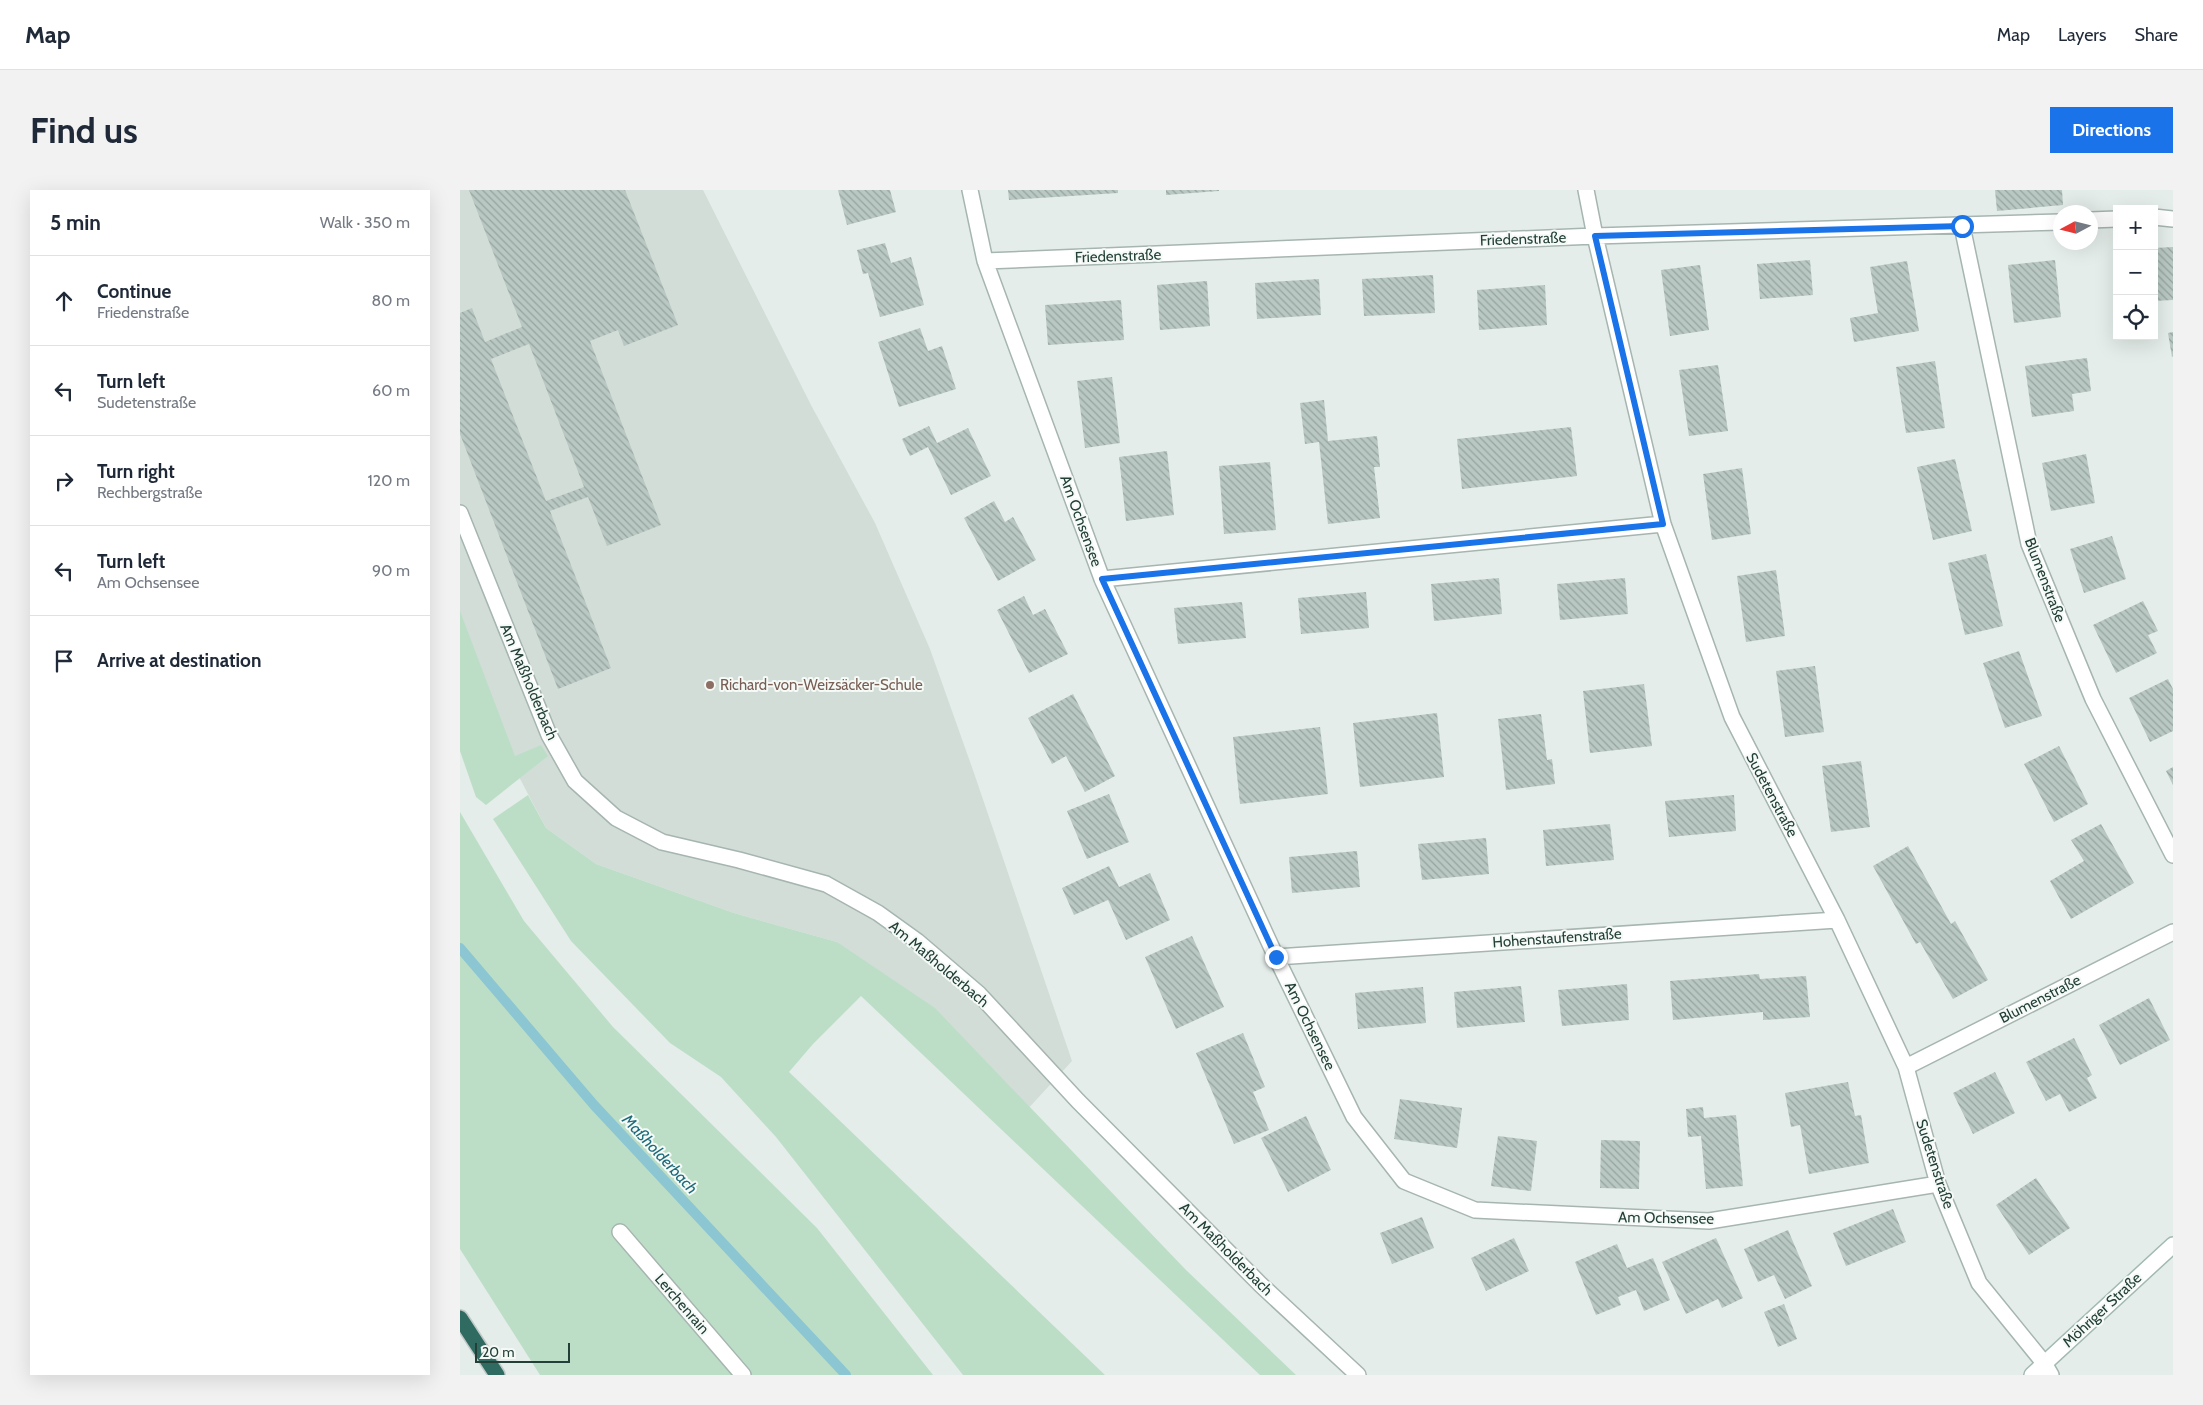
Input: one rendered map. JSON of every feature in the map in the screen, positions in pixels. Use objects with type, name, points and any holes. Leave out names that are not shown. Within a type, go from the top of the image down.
[{"type":"highway","points":[[460,1318],[496,1375]]},
{"type":"street","name":"Am Ochsensee","points":[[970,190],[985,262],[1102,579],[1276,957],[1354,1118],[1404,1181],[1475,1210],[1709,1221],[1938,1184]]},
{"type":"street","name":"Sudetenstraße","points":[[1586,190],[1595,236],[1663,524],[1732,717],[1837,920],[1906,1066],[1938,1184],[1980,1283],[2048,1369]]},
{"type":"street","points":[[2158,217],[2173,219]]},
{"type":"street","points":[[2098,220],[2113,219]]},
{"type":"street","name":"Friedenstraße","points":[[985,262],[1595,236],[2053,222]]},
{"type":"street","name":"Blumenstraße","points":[[1962,226],[2029,544],[2093,699],[2173,855]]},
{"type":"street","name":"Am Maßholderbach","points":[[460,513],[549,736],[576,781],[616,818],[662,842],[739,860],[826,884],[878,913],[917,941],[979,994],[1078,1102],[1261,1285],[1358,1375]]},
{"type":"street","points":[[1102,579],[1663,524]]},
{"type":"street","name":"Hohenstaufenstraße","points":[[1276,957],[1837,920]]},
{"type":"street","name":"Blumenstraße","points":[[1906,1066],[2173,932]]},
{"type":"street","name":"Lerchenrain","points":[[620,1232],[743,1375]]},
{"type":"street","name":"Möhriger Straße","points":[[2032,1375],[2048,1369],[2173,1245]]},
{"type":"shaded area","name":"Richard-von-Weizsäcker-Schule","points":[[460,190],[703,190],[811,405],[875,523],[930,649],[974,773],[1072,1061],[1025,1112],[837,942],[734,913],[596,864],[546,828],[489,720],[460,639]]},
{"type":"green space","points":[[460,611],[515,756],[541,745],[548,756],[486,805],[476,797],[460,751]]},
{"type":"green space","points":[[528,795],[546,828],[596,864],[734,913],[837,942],[935,1008],[1186,1270],[1296,1375],[1260,1375],[861,996],[813,1044],[789,1072],[1105,1375],[963,1375],[776,1137],[721,1077],[670,1043],[571,941],[493,819]]},
{"type":"green space","points":[[460,812],[524,921],[613,1027],[817,1228],[933,1375],[540,1375],[460,1249]]},
{"type":"building","points":[[469,190],[625,190],[678,325],[624,346],[618,330],[590,341],[661,525],[607,546],[588,497],[550,511],[611,668],[558,689],[460,434],[460,313],[472,308],[485,342],[522,327]],"holes":[[[529,344],[584,487],[546,501],[491,359]]]},
{"type":"building","points":[[838,190],[890,190],[896,212],[847,225]]},
{"type":"building","points":[[1008,190],[1118,190],[1118,193],[1009,200]]},
{"type":"building","points":[[1166,190],[1219,190],[1219,191],[1166,195]]},
{"type":"building","points":[[1995,190],[2062,190],[2063,205],[1997,211]]},
{"type":"building","points":[[885,243],[891,263],[911,257],[924,305],[880,317],[868,273],[863,274],[857,250]]},
{"type":"building","points":[[2173,247],[2173,300],[2158,301],[2158,248]]},
{"type":"building","points":[[1810,260],[1813,295],[1760,299],[1757,264]]},
{"type":"building","points":[[2055,260],[2061,317],[2014,323],[2008,265]]},
{"type":"building","points":[[1907,261],[1919,331],[1854,342],[1850,318],[1878,313],[1870,267]]},
{"type":"building","points":[[1700,265],[1709,330],[1670,336],[1661,270]]},
{"type":"building","points":[[1433,275],[1435,313],[1364,316],[1362,279]]},
{"type":"building","points":[[1319,279],[1321,315],[1257,319],[1255,283]]},
{"type":"building","points":[[1207,281],[1210,326],[1160,330],[1157,285]]},
{"type":"building","points":[[1545,285],[1547,325],[1479,330],[1477,290]]},
{"type":"building","points":[[1121,300],[1124,340],[1048,345],[1045,305]]},
{"type":"building","points":[[920,328],[928,351],[942,346],[956,389],[899,407],[878,342]]},
{"type":"building","points":[[2173,332],[2173,356],[2172,357],[2168,333]]},
{"type":"building","points":[[2087,358],[2091,391],[2072,394],[2074,411],[2032,417],[2025,366]]},
{"type":"building","points":[[1935,361],[1945,428],[1906,433],[1896,367]]},
{"type":"building","points":[[1718,365],[1728,431],[1689,436],[1679,370]]},
{"type":"building","points":[[1112,377],[1120,443],[1085,448],[1077,381]]},
{"type":"building","points":[[1324,400],[1328,441],[1377,436],[1380,467],[1374,467],[1380,518],[1328,524],[1319,442],[1305,444],[1300,403]]},
{"type":"building","points":[[929,426],[937,443],[968,428],[991,476],[951,495],[928,447],[910,456],[902,439]]},
{"type":"building","points":[[1571,427],[1577,476],[1462,489],[1457,439]]},
{"type":"building","points":[[1167,451],[1174,515],[1126,521],[1119,457]]},
{"type":"building","points":[[2086,454],[2095,503],[2051,511],[2042,463]]},
{"type":"building","points":[[1955,459],[1972,531],[1933,540],[1917,467]]},
{"type":"building","points":[[1270,462],[1276,530],[1224,534],[1219,466]]},
{"type":"building","points":[[1742,468],[1751,534],[1712,540],[1703,474]]},
{"type":"building","points":[[994,501],[1005,522],[1013,517],[1036,560],[998,581],[964,518]]},
{"type":"building","points":[[2112,536],[2126,579],[2084,593],[2070,549]]},
{"type":"building","points":[[1986,554],[2003,626],[1965,635],[1948,563]]},
{"type":"building","points":[[1776,570],[1785,636],[1746,642],[1737,576]]},
{"type":"building","points":[[1499,578],[1502,614],[1434,621],[1431,584]]},
{"type":"building","points":[[1625,578],[1628,614],[1560,620],[1557,584]]},
{"type":"building","points":[[1366,592],[1369,628],[1301,634],[1298,598]]},
{"type":"building","points":[[1024,596],[1033,615],[1045,609],[1068,654],[1029,673],[997,610]]},
{"type":"building","points":[[2143,601],[2158,631],[2148,635],[2157,653],[2116,673],[2093,625]]},
{"type":"building","points":[[1242,602],[1246,638],[1178,644],[1174,608]]},
{"type":"building","points":[[2019,651],[2042,716],[2005,728],[1983,663]]},
{"type":"building","points":[[1815,666],[1824,732],[1785,737],[1776,671]]},
{"type":"building","points":[[2168,679],[2173,689],[2173,731],[2150,742],[2129,698]]},
{"type":"building","points":[[1644,684],[1652,746],[1590,753],[1583,691]]},
{"type":"building","points":[[1073,694],[1115,776],[1085,792],[1066,756],[1052,764],[1028,718]]},
{"type":"building","points":[[1437,713],[1444,777],[1360,787],[1353,723]]},
{"type":"building","points":[[1541,714],[1547,760],[1552,759],[1555,784],[1506,790],[1498,719]]},
{"type":"building","points":[[1320,727],[1328,794],[1240,804],[1233,737]]},
{"type":"building","points":[[2059,746],[2088,804],[2054,822],[2024,764]]},
{"type":"building","points":[[1861,761],[1870,827],[1831,832],[1822,766]]},
{"type":"building","points":[[2173,767],[2173,785],[2166,771]]},
{"type":"building","points":[[1109,794],[1129,842],[1087,859],[1067,811]]},
{"type":"building","points":[[1734,795],[1736,831],[1669,837],[1665,801]]},
{"type":"building","points":[[1610,824],[1614,860],[1546,866],[1543,830]]},
{"type":"building","points":[[2101,824],[2134,883],[2071,919],[2050,881],[2084,861],[2071,840]]},
{"type":"building","points":[[1486,838],[1489,874],[1422,880],[1418,844]]},
{"type":"building","points":[[1908,846],[1951,924],[1955,921],[1988,980],[1953,999],[1920,942],[1916,944],[1873,866]]},
{"type":"building","points":[[1357,851],[1360,887],[1292,893],[1289,857]]},
{"type":"building","points":[[1109,866],[1119,887],[1150,873],[1170,920],[1126,940],[1108,900],[1074,915],[1062,888]]},
{"type":"building","points":[[1192,936],[1224,1007],[1176,1029],[1145,957]]},
{"type":"building","points":[[1759,974],[1760,979],[1806,976],[1810,1017],[1763,1020],[1763,1012],[1673,1020],[1670,981]]},
{"type":"building","points":[[1627,984],[1629,1020],[1562,1026],[1558,990]]},
{"type":"building","points":[[1521,986],[1525,1022],[1457,1028],[1454,992]]},
{"type":"building","points":[[1423,987],[1426,1023],[1358,1029],[1355,993]]},
{"type":"building","points":[[2149,998],[2170,1040],[2120,1065],[2099,1025]]},
{"type":"building","points":[[1243,1033],[1265,1087],[1253,1092],[1269,1130],[1234,1144],[1196,1053]]},
{"type":"building","points":[[2074,1038],[2092,1075],[2087,1078],[2097,1098],[2069,1112],[2060,1094],[2046,1101],[2026,1062]]},
{"type":"building","points":[[1995,1072],[2015,1113],[1973,1134],[1953,1093]]},
{"type":"building","points":[[1848,1082],[1855,1116],[1861,1115],[1869,1163],[1809,1174],[1800,1125],[1791,1127],[1785,1093]]},
{"type":"building","points":[[1400,1099],[1462,1108],[1457,1148],[1394,1139]]},
{"type":"building","points":[[1703,1107],[1704,1118],[1736,1115],[1743,1186],[1706,1189],[1701,1136],[1688,1137],[1686,1109]]},
{"type":"building","points":[[1306,1116],[1331,1170],[1288,1192],[1261,1138]]},
{"type":"building","points":[[1498,1136],[1537,1141],[1531,1191],[1491,1186]]},
{"type":"building","points":[[1601,1140],[1640,1141],[1639,1189],[1600,1188]]},
{"type":"building","points":[[2036,1178],[2070,1228],[2029,1255],[1996,1205]]},
{"type":"building","points":[[1893,1209],[1906,1242],[1846,1266],[1833,1233]]},
{"type":"building","points":[[1422,1217],[1434,1248],[1392,1264],[1380,1233]]},
{"type":"building","points":[[1788,1230],[1812,1286],[1785,1299],[1774,1275],[1758,1282],[1744,1249]]},
{"type":"building","points":[[1514,1238],[1529,1271],[1486,1291],[1471,1258]]},
{"type":"building","points":[[1716,1238],[1743,1298],[1722,1308],[1718,1299],[1686,1314],[1662,1262]]},
{"type":"building","points":[[1617,1244],[1627,1268],[1653,1258],[1670,1300],[1644,1311],[1636,1290],[1618,1297],[1621,1305],[1596,1315],[1575,1262]]},
{"type":"building","points":[[1784,1304],[1797,1339],[1778,1347],[1764,1312]]},
{"type":"waterway","name":"Maßholderbach","points":[[460,948],[594,1105],[846,1375]]},
{"type":"place","name":"Richard-von-Weizsäcker-Schule","points":[[710,685]]},
{"type":"route","points":[[1276,957],[1102,579],[1663,524],[1595,236],[1962,226]]}]
